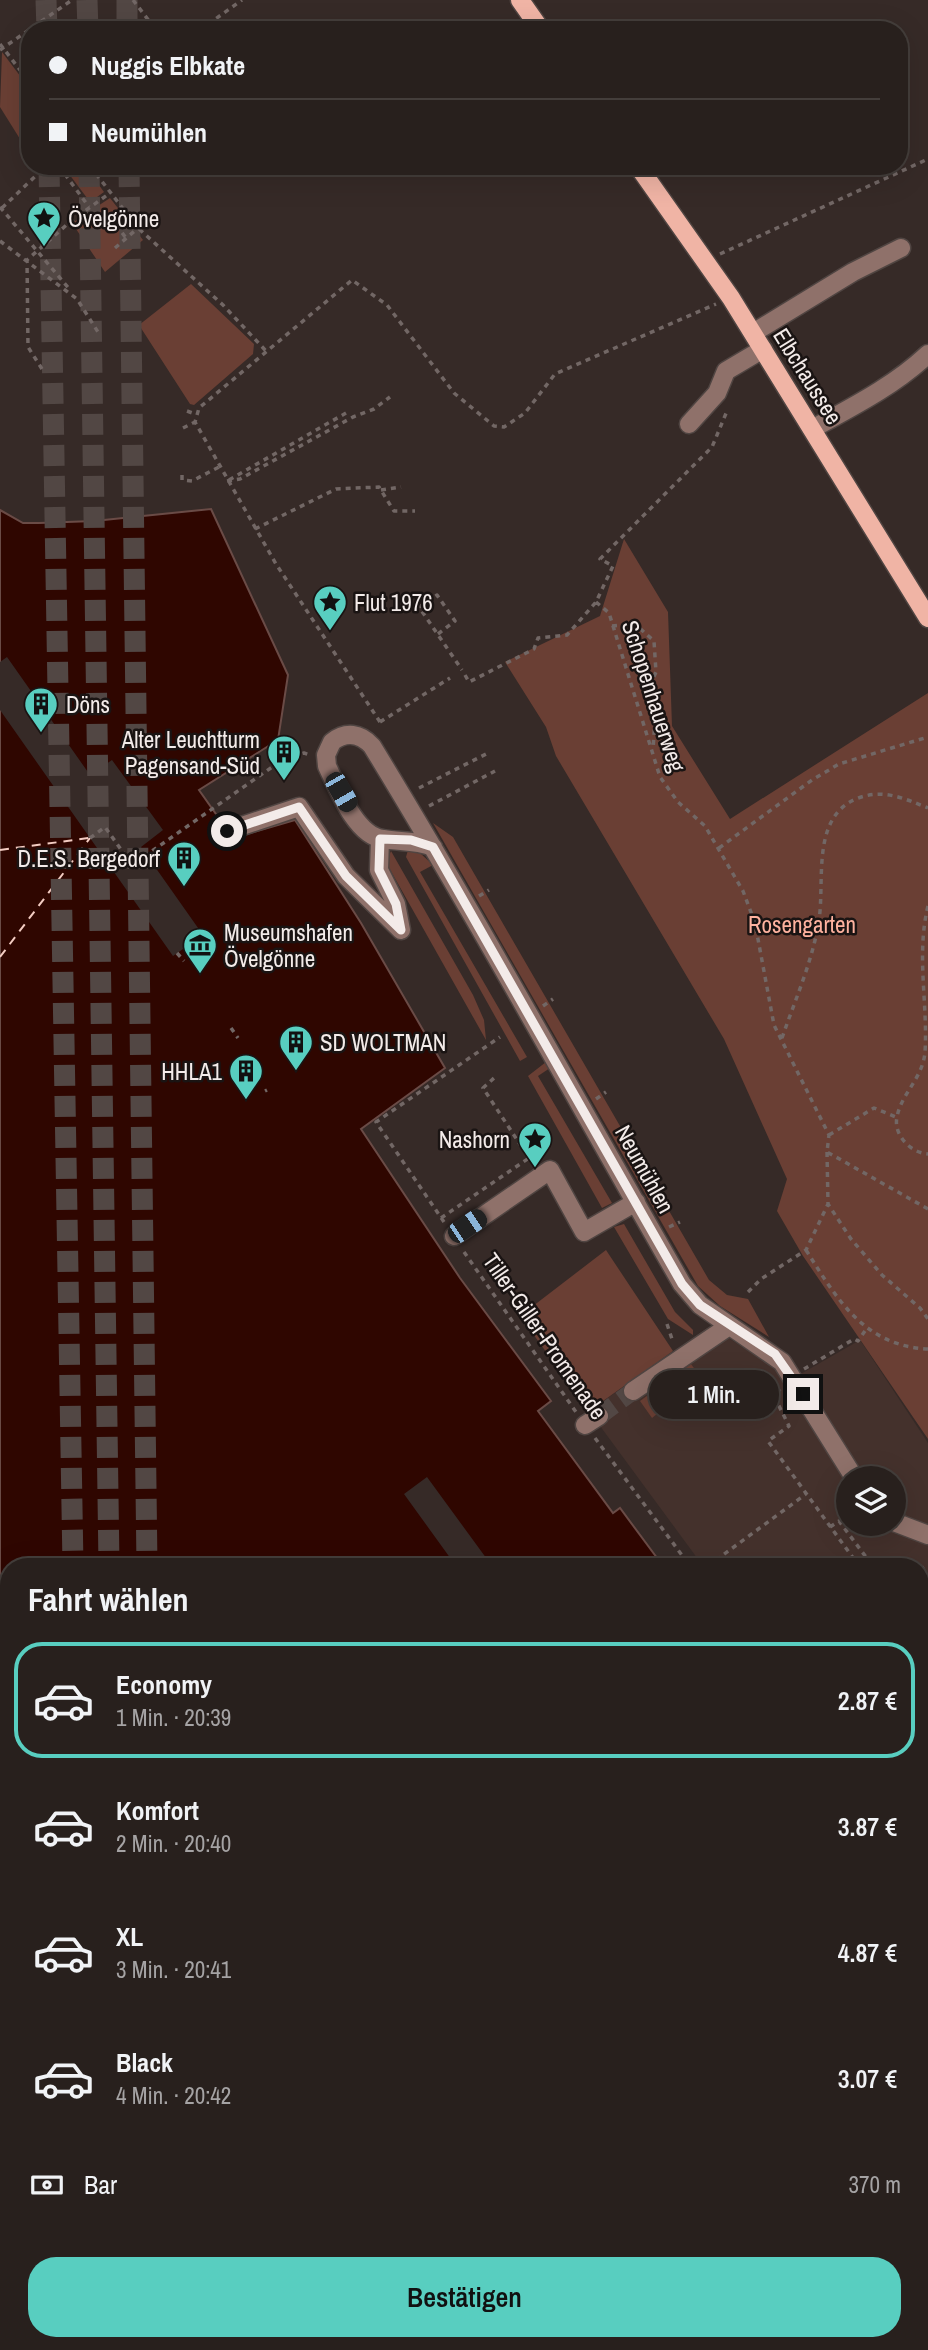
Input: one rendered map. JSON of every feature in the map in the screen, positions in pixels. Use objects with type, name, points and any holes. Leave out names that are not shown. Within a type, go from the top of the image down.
[{"type":"main road","points":[[520,0],[535,21]]},
{"type":"main road","name":"Elbchaussee","points":[[644,175],[758,341],[928,618]]},
{"type":"street","points":[[689,424],[717,393],[726,371],[758,341],[843,278],[901,248]]},
{"type":"street","points":[[812,429],[862,402],[918,365],[928,354]]},
{"type":"street","name":"Neumühlen","points":[[326,760],[329,746],[336,739],[350,734],[364,738],[433,847],[682,1284],[700,1305],[782,1362],[847,1466]]},
{"type":"street","points":[[326,760],[363,830],[380,839],[411,840],[433,847]]},
{"type":"street","points":[[227,831],[299,807],[346,876],[401,930],[396,904],[379,870],[380,839]]},
{"type":"street","points":[[454,1236],[550,1170],[584,1231],[636,1202]]},
{"type":"street","points":[[633,1391],[729,1326]]},
{"type":"street","points":[[906,1527],[928,1535]]},
{"type":"path","points":[[40,21],[72,0]]},
{"type":"path","points":[[133,0],[149,21]]},
{"type":"path","points":[[213,21],[242,0]]},
{"type":"path","points":[[21,34],[1,47],[21,72]]},
{"type":"path","points":[[908,168],[928,159]]},
{"type":"path","points":[[37,175],[1,209],[77,299],[98,332]]},
{"type":"path","points":[[67,175],[90,207]]},
{"type":"path","points":[[97,175],[138,228],[223,305],[266,351]]},
{"type":"path","points":[[703,260],[892,175]]},
{"type":"path","points":[[42,369],[28,347],[27,260],[110,193]]},
{"type":"path","points":[[110,217],[126,238]]},
{"type":"path","points":[[114,248],[138,228]]},
{"type":"path","points":[[0,240],[77,299]]},
{"type":"path","points":[[450,678],[380,722],[255,529],[195,422],[195,414],[352,280],[387,305],[454,393],[494,426],[504,427],[526,413],[555,374],[730,298]]},
{"type":"path","points":[[227,481],[240,479],[354,417],[374,410],[390,397]]},
{"type":"path","points":[[438,634],[455,621],[437,595],[419,607],[469,682],[534,649],[538,638],[567,635],[596,602],[613,566],[600,559],[718,440],[727,409]]},
{"type":"path","points":[[187,411],[195,414]]},
{"type":"path","points":[[227,481],[346,413]]},
{"type":"path","points":[[183,428],[195,422]]},
{"type":"path","points":[[182,475],[182,480],[192,481],[219,467]]},
{"type":"path","points":[[255,529],[336,489],[379,487],[394,511],[415,511]]},
{"type":"path","points":[[381,490],[401,487]]},
{"type":"path","name":"Schopenhauerweg","points":[[596,602],[608,613],[652,752],[668,791],[705,826],[743,891],[755,923],[774,1025],[829,1135]]},
{"type":"path","points":[[612,626],[635,624],[654,641],[656,672],[652,681],[657,689],[652,752]]},
{"type":"path","points":[[719,848],[812,780],[839,764],[928,737]]},
{"type":"path","points":[[90,838],[105,827],[132,865],[285,758],[304,753],[326,760]]},
{"type":"path","points":[[419,788],[488,753]]},
{"type":"path","points":[[429,806],[495,771]]},
{"type":"path","points":[[782,1038],[819,922],[824,849],[834,814],[847,803],[869,794],[890,794],[928,808]]},
{"type":"path","points":[[478,896],[489,890]]},
{"type":"path","points":[[928,906],[927,942],[921,958],[925,1053],[920,1073],[896,1117],[900,1134],[909,1147],[928,1154]]},
{"type":"path","points":[[177,953],[184,961]]},
{"type":"path","points":[[542,1006],[553,999]]},
{"type":"path","points":[[231,1028],[238,1038]]},
{"type":"path","name":"Tiller-Giller-Promenade","points":[[500,1037],[376,1122],[454,1236],[592,1420],[685,1558]]},
{"type":"path","points":[[925,1053],[928,1058]]},
{"type":"path","points":[[441,1218],[529,1158],[483,1088],[494,1078]]},
{"type":"path","points":[[595,1100],[606,1092]]},
{"type":"path","points":[[748,1292],[761,1279],[806,1250],[828,1204],[829,1135],[874,1108],[896,1117]]},
{"type":"path","points":[[621,1145],[632,1138]]},
{"type":"path","points":[[827,1152],[928,1209]]},
{"type":"path","points":[[828,1204],[851,1239],[882,1275],[920,1308],[928,1319]]},
{"type":"path","points":[[667,1227],[680,1222]]},
{"type":"path","points":[[806,1250],[848,1312],[867,1328],[887,1342],[928,1349]]},
{"type":"path","points":[[839,1347],[854,1339],[858,1341],[867,1328]]},
{"type":"path","points":[[776,1400],[789,1426],[768,1441],[853,1558]]},
{"type":"path","points":[[719,1558],[806,1494]]},
{"type":"path","points":[[830,1527],[839,1521],[867,1558]]},
{"type":"shaded area","points":[[211,509],[288,675],[278,740],[199,790],[233,838],[295,820],[361,923],[445,1068],[361,1129],[460,1278],[551,1401],[538,1411],[613,1513],[620,1508],[657,1558],[0,1558],[0,510],[23,523],[94,521]]},
{"type":"shaded area","points":[[707,1328],[713,1328],[792,1379],[860,1340],[928,1443],[928,1558],[697,1558],[589,1411]]},
{"type":"green space","points":[[2,52],[21,77],[21,141],[0,107]]},
{"type":"green space","points":[[70,175],[92,175],[104,192],[90,202]]},
{"type":"green space","points":[[110,198],[143,240],[105,272],[72,223]]},
{"type":"green space","points":[[191,284],[254,344],[253,354],[194,405],[190,404],[139,325]]},
{"type":"green space","name":"Rosengarten","points":[[624,539],[668,612],[672,726],[730,819],[928,693],[928,1439],[803,1256],[777,1211],[787,1179],[724,1039],[556,756],[546,727],[505,662],[600,616]]},
{"type":"green space","points":[[433,823],[453,837],[709,1280],[727,1295],[748,1299],[769,1337],[720,1306],[698,1286]]},
{"type":"green space","points":[[408,850],[420,853],[433,865],[420,872],[527,1057],[520,1061],[406,857]]},
{"type":"green space","points":[[391,851],[473,995],[484,1020],[486,1040],[388,866],[387,860]]},
{"type":"green space","points":[[546,1062],[550,1068],[538,1076],[612,1203],[602,1208],[528,1076]]},
{"type":"green space","points":[[624,1224],[675,1312],[693,1330],[693,1335],[668,1319],[614,1227]]},
{"type":"green space","points":[[606,1250],[673,1351],[589,1411],[520,1316]]},
{"type":"green space","points":[[691,1364],[701,1378],[652,1418],[640,1401]]},
{"type":"pier","points":[[7,657],[90,775],[112,760],[163,830],[141,847],[203,935],[173,956],[0,710],[0,662]]},
{"type":"pier","points":[[427,1477],[486,1558],[450,1558],[404,1494]]},
{"type":"ferry route","points":[[0,850],[89,838]]},
{"type":"ferry route","points":[[0,957],[90,838]]},
{"type":"tunnel","points":[[46,0],[47,21]]},
{"type":"tunnel","points":[[87,0],[88,21]]},
{"type":"tunnel","points":[[127,0],[127,21]]},
{"type":"tunnel","points":[[49,175],[73,1558]]},
{"type":"tunnel","points":[[89,175],[109,1558]]},
{"type":"tunnel","points":[[129,175],[147,1558]]},
{"type":"tunnel","points":[[599,1416],[633,1391]]},
{"type":"place","name":"Övelgönne","points":[[44,248]]},
{"type":"place","name":"Flut 1976","points":[[330,632]]},
{"type":"place","name":"Döns","points":[[41,734]]},
{"type":"place","name":"Alter Leuchtturm Pagensand-Süd","points":[[284,782]]},
{"type":"place","name":"D.E.S. Bergedorf","points":[[184,888]]},
{"type":"place","name":"Museumshafen Övelgönne","points":[[200,975]]},
{"type":"place","name":"SD WOLTMAN","points":[[296,1072]]},
{"type":"place","name":"HHLA1","points":[[246,1101]]},
{"type":"place","name":"Nashorn","points":[[535,1169]]},
{"type":"route","points":[[227,831],[299,807],[346,876],[401,930],[396,904],[381,878],[377,863],[380,839],[411,840],[433,847],[682,1284],[700,1305],[775,1354],[803,1394]]}]
